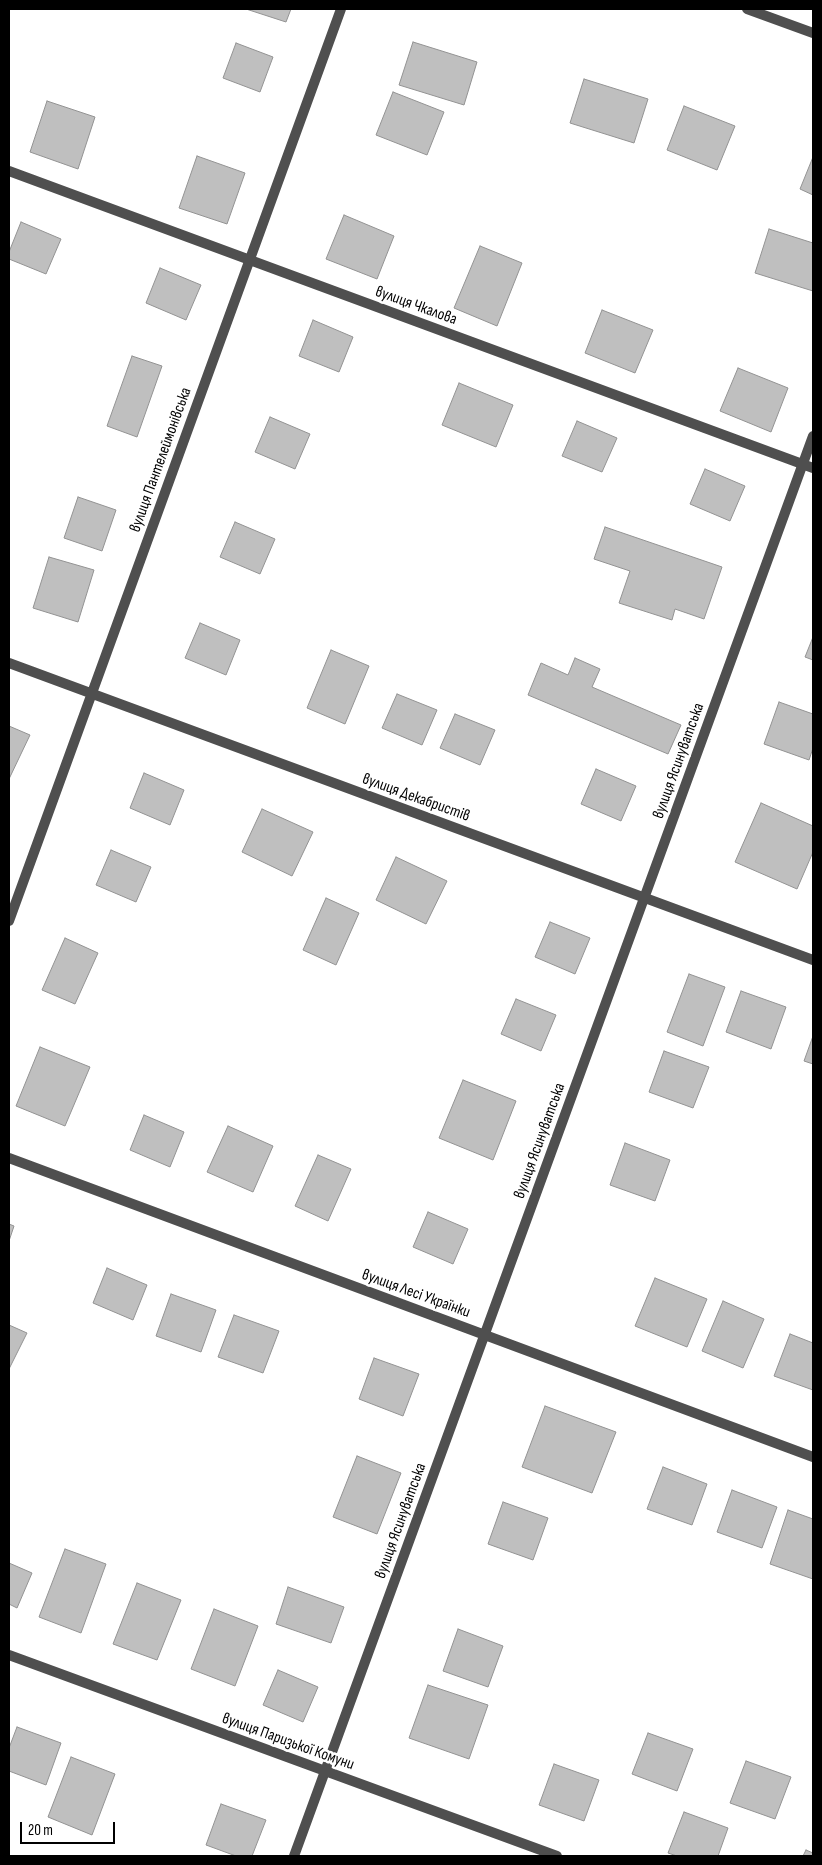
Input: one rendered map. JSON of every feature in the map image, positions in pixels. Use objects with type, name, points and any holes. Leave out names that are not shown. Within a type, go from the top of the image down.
[{"type":"street","name":"вулиця Пантелеймонівська","points":[[9,921],[341,9]]},
{"type":"street","points":[[747,9],[813,33]]},
{"type":"street","name":"вулиця Чкалова","points":[[9,171],[813,468]]},
{"type":"street","name":"вулиця Ясинуватська","points":[[294,1856],[813,436]]},
{"type":"street","name":"вулиця Декабристів","points":[[9,663],[813,960]]},
{"type":"street","name":"вулиця Лесі Українки","points":[[9,1158],[813,1457]]},
{"type":"street","name":"вулиця Паризької Комуни","points":[[9,1655],[557,1856]]},
{"type":"building","points":[[246,9],[291,9],[286,22]]},
{"type":"building","points":[[413,42],[477,62],[464,105],[399,85]]},
{"type":"building","points":[[236,43],[273,57],[260,92],[223,78]]},
{"type":"building","points":[[584,79],[648,99],[634,143],[570,123]]},
{"type":"building","points":[[393,92],[444,112],[427,155],[376,135]]},
{"type":"building","points":[[47,101],[95,117],[78,169],[30,152]]},
{"type":"building","points":[[684,106],[735,126],[717,170],[667,150]]},
{"type":"building","points":[[197,156],[245,173],[227,224],[179,208]]},
{"type":"building","points":[[813,157],[813,195],[800,189]]},
{"type":"building","points":[[344,215],[394,236],[377,279],[326,259]]},
{"type":"building","points":[[21,222],[61,239],[46,274],[9,259],[9,252]]},
{"type":"building","points":[[769,229],[813,243],[813,291],[755,273]]},
{"type":"building","points":[[480,246],[522,263],[497,326],[454,308]]},
{"type":"building","points":[[160,268],[201,285],[186,320],[146,303]]},
{"type":"building","points":[[602,310],[653,330],[635,373],[585,353]]},
{"type":"building","points":[[313,320],[353,337],[339,372],[299,356]]},
{"type":"building","points":[[132,356],[162,366],[137,437],[107,426]]},
{"type":"building","points":[[738,368],[788,388],[771,432],[720,411]]},
{"type":"building","points":[[459,383],[513,405],[496,447],[442,425]]},
{"type":"building","points":[[270,417],[310,434],[295,469],[255,452]]},
{"type":"building","points":[[577,421],[617,438],[602,472],[562,456]]},
{"type":"building","points":[[705,469],[745,486],[730,521],[690,504]]},
{"type":"building","points":[[78,497],[116,510],[102,551],[64,538]]},
{"type":"building","points":[[235,522],[275,539],[260,574],[220,557]]},
{"type":"building","points":[[605,527],[722,567],[704,619],[675,609],[672,620],[619,603],[630,571],[594,559]]},
{"type":"building","points":[[49,557],[94,570],[78,622],[33,608]]},
{"type":"building","points":[[200,623],[240,640],[226,675],[185,658]]},
{"type":"building","points":[[813,637],[813,660],[805,657]]},
{"type":"building","points":[[331,650],[369,666],[345,724],[307,708]]},
{"type":"building","points":[[575,658],[600,669],[592,687],[681,725],[668,754],[528,695],[541,663],[568,675]]},
{"type":"building","points":[[397,694],[437,710],[422,745],[382,728]]},
{"type":"building","points":[[779,702],[813,714],[813,748],[809,760],[764,744]]},
{"type":"building","points":[[455,714],[495,730],[480,765],[440,748]]},
{"type":"building","points":[[9,726],[30,735],[9,779]]},
{"type":"building","points":[[596,769],[636,786],[621,821],[581,804]]},
{"type":"building","points":[[144,773],[184,790],[170,825],[130,808]]},
{"type":"building","points":[[761,803],[813,826],[813,852],[797,889],[735,862]]},
{"type":"building","points":[[262,809],[313,832],[292,876],[242,852]]},
{"type":"building","points":[[111,850],[151,867],[136,902],[96,885]]},
{"type":"building","points":[[396,857],[447,881],[426,924],[376,900]]},
{"type":"building","points":[[326,898],[359,913],[336,965],[303,950]]},
{"type":"building","points":[[550,922],[590,938],[575,974],[535,957]]},
{"type":"building","points":[[65,938],[98,953],[75,1004],[42,990]]},
{"type":"building","points":[[689,974],[725,987],[703,1046],[667,1032]]},
{"type":"building","points":[[741,991],[786,1007],[771,1049],[726,1032]]},
{"type":"building","points":[[516,999],[556,1015],[541,1051],[501,1034]]},
{"type":"building","points":[[813,1036],[813,1064],[804,1061]]},
{"type":"building","points":[[40,1047],[90,1067],[65,1126],[16,1106]]},
{"type":"building","points":[[664,1051],[709,1067],[693,1108],[649,1092]]},
{"type":"building","points":[[463,1080],[516,1101],[493,1160],[439,1138]]},
{"type":"building","points":[[144,1115],[184,1132],[170,1167],[130,1150]]},
{"type":"building","points":[[228,1126],[273,1146],[253,1192],[207,1172]]},
{"type":"building","points":[[625,1143],[670,1160],[655,1201],[610,1185]]},
{"type":"building","points":[[318,1155],[351,1169],[328,1221],[295,1206]]},
{"type":"building","points":[[428,1212],[468,1229],[453,1264],[413,1247]]},
{"type":"building","points":[[9,1224],[14,1226],[9,1241]]},
{"type":"building","points":[[107,1268],[147,1285],[133,1320],[93,1303]]},
{"type":"building","points":[[655,1278],[707,1299],[687,1347],[635,1326]]},
{"type":"building","points":[[171,1294],[216,1310],[201,1352],[156,1336]]},
{"type":"building","points":[[723,1301],[764,1319],[743,1368],[702,1351]]},
{"type":"building","points":[[234,1315],[279,1331],[263,1373],[218,1357]]},
{"type":"building","points":[[9,1325],[27,1333],[9,1369]]},
{"type":"building","points":[[790,1334],[813,1343],[813,1390],[774,1376]]},
{"type":"building","points":[[374,1358],[419,1374],[403,1416],[359,1399]]},
{"type":"building","points":[[545,1406],[616,1432],[592,1493],[522,1467]]},
{"type":"building","points":[[357,1456],[401,1473],[377,1534],[333,1517]]},
{"type":"building","points":[[663,1467],[707,1484],[692,1525],[647,1509]]},
{"type":"building","points":[[732,1490],[777,1507],[762,1548],[717,1532]]},
{"type":"building","points":[[503,1502],[548,1518],[533,1560],[488,1544]]},
{"type":"building","points":[[788,1510],[813,1519],[813,1579],[770,1564]]},
{"type":"building","points":[[65,1549],[106,1564],[81,1633],[39,1617]]},
{"type":"building","points":[[9,1563],[32,1573],[17,1608],[9,1604]]},
{"type":"building","points":[[137,1583],[181,1600],[157,1660],[113,1644]]},
{"type":"building","points":[[288,1587],[344,1607],[331,1643],[276,1624]]},
{"type":"building","points":[[214,1609],[258,1626],[235,1686],[191,1669]]},
{"type":"building","points":[[458,1629],[503,1646],[488,1687],[443,1671]]},
{"type":"building","points":[[278,1670],[318,1687],[303,1722],[263,1705]]},
{"type":"building","points":[[428,1685],[488,1705],[469,1759],[409,1738]]},
{"type":"building","points":[[17,1727],[61,1743],[46,1785],[9,1771],[9,1748]]},
{"type":"building","points":[[648,1733],[693,1749],[677,1791],[632,1774]]},
{"type":"building","points":[[71,1757],[115,1774],[92,1835],[48,1817]]},
{"type":"building","points":[[746,1761],[791,1777],[775,1819],[730,1803]]},
{"type":"building","points":[[554,1764],[599,1780],[584,1821],[539,1805]]},
{"type":"building","points":[[221,1804],[266,1820],[252,1856],[236,1856],[206,1845]]},
{"type":"building","points":[[684,1812],[728,1828],[718,1856],[677,1856],[668,1853]]},
{"type":"building","points":[[806,1850],[813,1853],[813,1856],[803,1856]]}]
